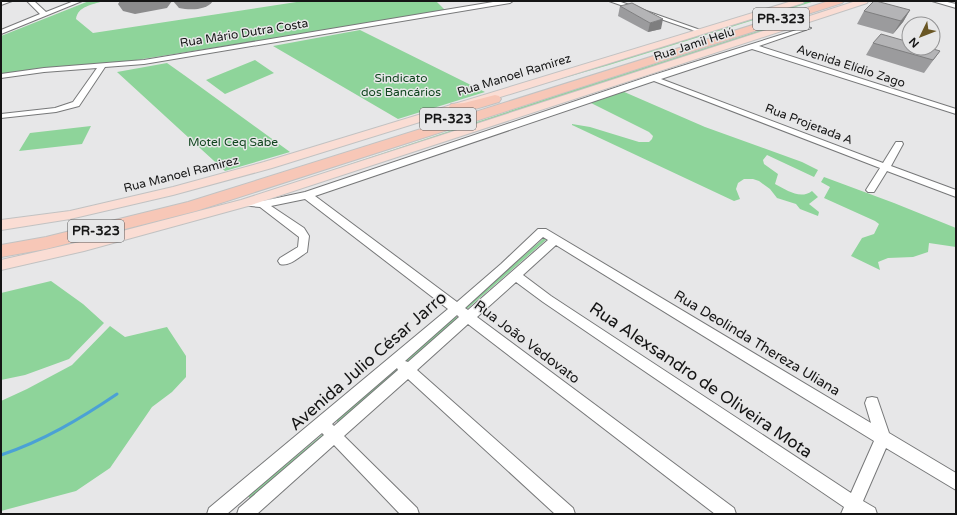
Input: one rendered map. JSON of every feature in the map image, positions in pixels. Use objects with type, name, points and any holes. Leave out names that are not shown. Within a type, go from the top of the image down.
[{"type":"highway","name":"PR-323","points":[[1,243],[44,235],[177,204],[823,1]]},
{"type":"highway","name":"PR-323","points":[[1,251],[46,243],[154,217],[310,170],[772,22],[840,5]]},
{"type":"highway","points":[[455,107],[464,107],[536,88],[548,88]]},
{"type":"highway","points":[[186,219],[303,176],[310,170]]},
{"type":"main road","name":"Rua Manoel Ramirez","points":[[1,226],[70,215],[173,191],[268,165],[800,1]]},
{"type":"main road","name":"Rua Jamil Helú","points":[[1,265],[84,246],[244,203],[619,80],[750,43],[822,16],[840,5],[864,1]]},
{"type":"street","points":[[1,3],[9,1]]},
{"type":"street","points":[[30,1],[45,14]]},
{"type":"street","points":[[1,32],[79,1]]},
{"type":"street","name":"Rua Mário Dutra Costa","points":[[1,76],[44,70],[144,62],[510,1]]},
{"type":"street","points":[[612,1],[703,32]]},
{"type":"street","points":[[935,1],[956,6]]},
{"type":"street","points":[[244,203],[263,204],[307,195],[653,78],[750,43],[808,28]]},
{"type":"street","name":"Avenida Elídio Zago","points":[[750,43],[915,96],[956,112]]},
{"type":"street","points":[[1,116],[56,110],[76,104],[102,66]]},
{"type":"street","name":"Rua Projetada A","points":[[653,78],[956,194]]},
{"type":"street","name":"Avenida Elídio Zago","points":[[915,96],[956,106]]},
{"type":"street","points":[[871,190],[899,144]]},
{"type":"street","name":"Rua João Vedovato","points":[[307,195],[728,514]]},
{"type":"street","points":[[263,204],[300,231],[304,236],[303,249],[284,261]]},
{"type":"street","name":"Avenida Julio César Jarro","points":[[215,514],[396,361],[542,232]]},
{"type":"street","name":"Rua Deolinda Thereza Uliana","points":[[542,232],[956,482]]},
{"type":"street","points":[[235,498],[246,514],[555,240]]},
{"type":"street","name":"Rua Alexsandro de Oliveira Mota","points":[[515,276],[851,509],[868,514]]},
{"type":"street","points":[[396,361],[567,514]]},
{"type":"street","points":[[851,509],[883,438],[872,403]]},
{"type":"street","points":[[322,423],[411,514]]},
{"type":"green space","points":[[89,1],[103,1],[90,5],[80,11],[76,19],[93,33],[303,1],[436,1],[446,11],[130,61],[40,68],[1,74],[1,36]]},
{"type":"green space","points":[[806,1],[815,1],[609,65],[501,96]]},
{"type":"green space","points":[[816,15],[252,198],[251,197],[567,92],[773,26]]},
{"type":"green space","name":"Sindicato dos Bancários","points":[[360,30],[485,92],[398,119],[273,46]]},
{"type":"green space","points":[[255,60],[274,73],[225,94],[206,80]]},
{"type":"green space","name":"Motel Ceq Sabe","points":[[167,63],[290,152],[225,171],[117,72]]},
{"type":"green space","points":[[622,91],[705,127],[802,162],[818,170],[814,177],[767,155],[763,160],[764,164],[778,174],[775,184],[794,193],[803,195],[812,191],[818,197],[809,204],[819,212],[818,216],[800,209],[796,204],[777,198],[770,189],[759,181],[753,179],[744,179],[738,183],[736,189],[740,199],[734,201],[572,125],[590,127],[639,142],[649,142],[653,136],[649,132],[591,103]]},
{"type":"green space","points":[[91,126],[82,144],[19,151],[30,133]]},
{"type":"green space","points":[[824,177],[956,228],[956,247],[929,243],[928,252],[913,257],[888,258],[878,262],[880,270],[851,256],[862,238],[874,234],[879,224],[824,198],[830,187],[821,182]]},
{"type":"green space","points":[[544,238],[547,239],[467,309],[465,307]]},
{"type":"green space","points":[[51,281],[83,304],[104,323],[69,359],[25,375],[1,380],[1,293]]},
{"type":"green space","points":[[455,316],[458,318],[408,364],[405,361]]},
{"type":"green space","points":[[110,326],[125,337],[167,327],[186,356],[186,377],[172,392],[152,407],[110,468],[76,491],[1,511],[1,401],[72,365]]},
{"type":"green space","points":[[397,369],[400,371],[339,424],[336,420]]},
{"type":"green space","points":[[323,434],[328,438],[252,501],[248,496]]},
{"type":"building","points":[[874,1],[910,10],[905,16],[901,16],[901,21],[864,11]]},
{"type":"building","points":[[632,3],[663,19],[650,23],[620,6]]},
{"type":"building","points":[[881,34],[901,40],[901,51],[873,43]]},
{"type":"building","points":[[919,56],[936,56],[933,60]]},
{"type":"waterway","points":[[1,455],[32,443],[61,429],[117,394]]},
{"type":"taxiway","points":[[180,1],[184,5],[193,6],[206,1]]},
{"type":"runway","points":[[135,4],[155,1]]}]
